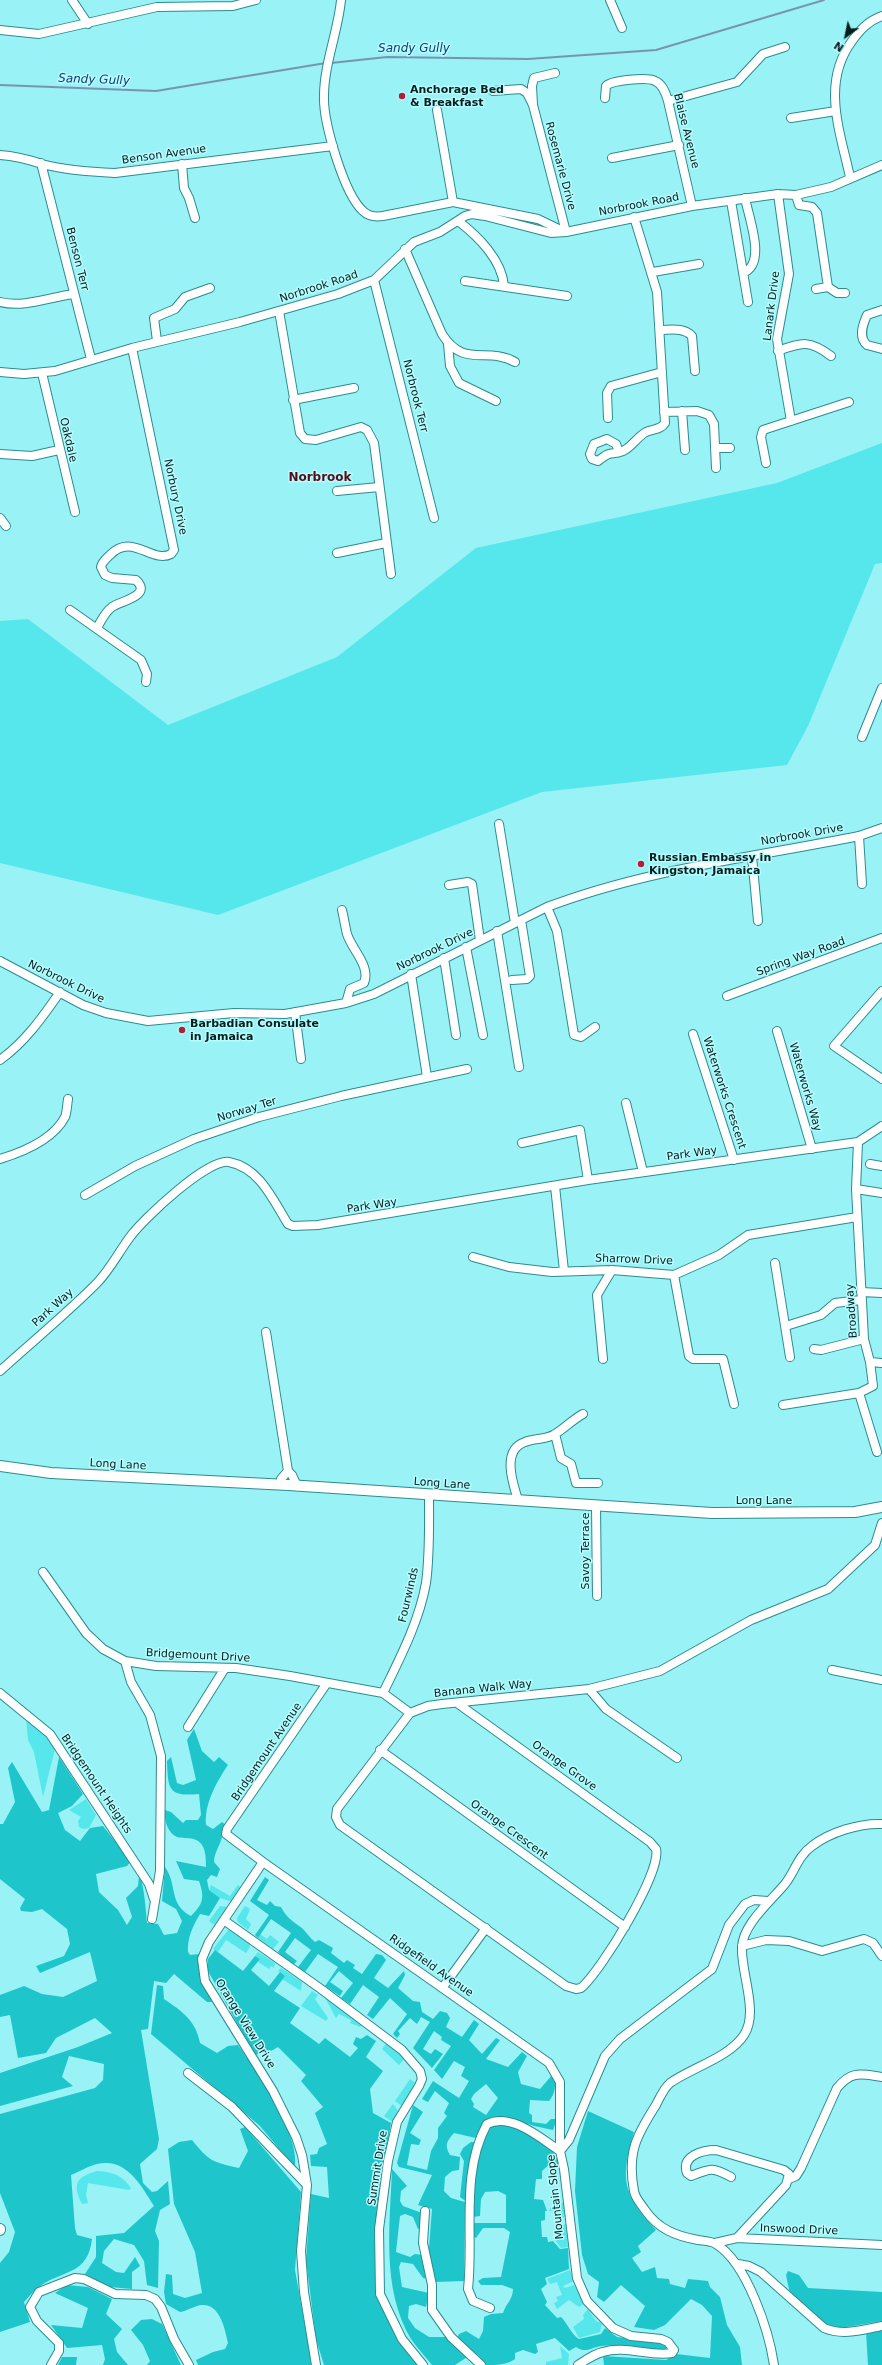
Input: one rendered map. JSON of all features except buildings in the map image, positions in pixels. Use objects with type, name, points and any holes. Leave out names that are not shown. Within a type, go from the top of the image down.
[{"type":"main road","name":"Long Lane","points":[[0,1466],[51,1473],[281,1485],[712,1513],[765,1514],[854,1512],[882,1506]]},
{"type":"street","points":[[72,0],[88,24]]},
{"type":"street","points":[[0,30],[39,34],[88,24],[156,3],[233,6],[256,0]]},
{"type":"street","points":[[341,0],[339,23],[324,94],[333,146],[349,191],[367,214],[383,216],[453,202],[538,219],[566,232]]},
{"type":"street","points":[[610,0],[622,28]]},
{"type":"street","points":[[850,177],[834,101],[835,84],[842,57],[866,24],[882,16]]},
{"type":"street","points":[[668,101],[737,82],[749,72],[763,54],[785,47]]},
{"type":"street","points":[[533,105],[535,101],[532,86],[534,78],[555,73]]},
{"type":"street","name":"Blaise Avenue","points":[[605,98],[606,86],[614,81],[649,79],[656,81],[661,86],[668,101],[692,206]]},
{"type":"street","points":[[493,91],[521,89],[527,93],[533,105]]},
{"type":"street","name":"Rosemarie Drive","points":[[533,105],[566,232]]},
{"type":"street","points":[[437,110],[453,202]]},
{"type":"street","points":[[791,118],[836,111]]},
{"type":"street","points":[[612,158],[679,145]]},
{"type":"street","name":"Benson Avenue","points":[[0,155],[15,156],[41,164],[90,172],[115,173],[333,146]]},
{"type":"street","name":"Benson Terr","points":[[41,164],[91,359]]},
{"type":"street","points":[[182,164],[184,188],[189,198],[195,218]]},
{"type":"street","name":"Norbrook Road","points":[[0,372],[42,373],[158,341],[240,322],[338,294],[374,280],[395,262],[405,249],[414,242],[440,232],[465,216],[479,214],[551,233],[566,232],[634,216],[692,206],[778,194],[796,195],[831,187],[850,177],[882,165]]},
{"type":"street","name":"Lanark Drive","points":[[778,194],[788,274],[777,339],[791,421]]},
{"type":"street","points":[[796,195],[799,205],[812,207],[817,213],[828,286],[837,293],[845,293]]},
{"type":"street","points":[[743,273],[752,268],[757,255],[745,198]]},
{"type":"street","points":[[731,201],[748,302]]},
{"type":"street","points":[[619,452],[630,447],[645,433],[663,427],[665,423],[658,292],[653,272],[634,216]]},
{"type":"street","points":[[458,221],[479,239],[486,248],[500,271],[504,286]]},
{"type":"street","points":[[405,249],[442,334],[448,344],[455,350],[466,354],[505,357],[515,362]]},
{"type":"street","points":[[653,272],[699,264]]},
{"type":"street","name":"Norbrook Terr","points":[[374,280],[434,518]]},
{"type":"street","points":[[465,281],[567,296]]},
{"type":"street","points":[[816,289],[828,286]]},
{"type":"street","points":[[158,341],[154,318],[175,309],[185,297],[210,288]]},
{"type":"street","points":[[0,302],[9,304],[24,303],[74,294]]},
{"type":"street","points":[[882,310],[867,315],[863,325],[862,334],[867,345],[882,349]]},
{"type":"street","points":[[279,311],[293,400],[299,428],[305,439],[316,440],[361,427],[367,430],[374,443],[391,574]]},
{"type":"street","points":[[660,330],[678,329],[692,336],[695,371]]},
{"type":"street","points":[[448,344],[450,366],[459,383],[496,401]]},
{"type":"street","points":[[778,351],[795,344],[811,344],[831,356]]},
{"type":"street","name":"Norbury Drive","points":[[97,628],[113,606],[136,597],[140,588],[138,582],[133,579],[112,578],[105,575],[101,567],[103,562],[113,551],[125,546],[163,556],[171,554],[174,550],[132,348]]},
{"type":"street","points":[[608,418],[607,393],[611,386],[662,372]]},
{"type":"street","name":"Oakdale","points":[[42,373],[59,450],[75,512]]},
{"type":"street","points":[[293,400],[354,388]]},
{"type":"street","points":[[766,463],[760,437],[763,430],[849,402]]},
{"type":"street","points":[[682,411],[685,450]]},
{"type":"street","points":[[664,412],[697,411],[709,415],[714,424],[716,468]]},
{"type":"street","points":[[715,448],[730,448]]},
{"type":"street","points":[[0,454],[32,456],[59,450]]},
{"type":"street","points":[[337,491],[379,488]]},
{"type":"street","points":[[0,518],[6,526]]},
{"type":"street","points":[[337,553],[386,543]]},
{"type":"street","points":[[70,610],[142,660],[147,674],[146,682]]},
{"type":"street","points":[[862,737],[882,688]]},
{"type":"street","points":[[499,824],[530,976],[527,979],[512,980]]},
{"type":"street","name":"Norbrook Drive","points":[[0,961],[60,992],[106,1013],[148,1021],[234,1013],[295,1012],[346,1003],[374,994],[518,921],[575,896],[701,864],[859,836],[882,828]]},
{"type":"street","points":[[859,836],[862,884]]},
{"type":"street","points":[[752,856],[758,921]]},
{"type":"street","points":[[449,885],[468,882],[472,884],[480,940]]},
{"type":"street","points":[[547,907],[557,931],[574,1035],[581,1037],[595,1027]]},
{"type":"street","points":[[342,910],[347,935],[364,967],[365,977],[364,983],[350,989],[346,1003]]},
{"type":"street","points":[[497,932],[519,1066]]},
{"type":"street","name":"Spring Way Road","points":[[727,996],[882,938]]},
{"type":"street","points":[[466,947],[483,1035]]},
{"type":"street","points":[[444,958],[456,1035]]},
{"type":"street","points":[[411,974],[427,1077]]},
{"type":"street","points":[[882,991],[834,1046],[882,1079]]},
{"type":"street","points":[[0,1060],[17,1047],[33,1029],[60,992]]},
{"type":"street","points":[[295,1012],[301,1059]]},
{"type":"street","name":"Waterworks Way","points":[[778,1031],[812,1148]]},
{"type":"street","name":"Waterworks Crescent","points":[[693,1034],[734,1160]]},
{"type":"street","name":"Norway Ter","points":[[85,1195],[135,1166],[194,1139],[259,1117],[341,1096],[467,1069]]},
{"type":"street","points":[[0,1159],[36,1144],[56,1130],[66,1116],[68,1099]]},
{"type":"street","points":[[626,1103],[643,1172]]},
{"type":"street","points":[[522,1143],[580,1130],[588,1180]]},
{"type":"street","points":[[858,1142],[881,1130]]},
{"type":"street","name":"Park Way","points":[[0,1371],[108,1271],[131,1236],[171,1196],[213,1165],[228,1162],[248,1169],[263,1183],[288,1224],[293,1226],[318,1225],[382,1216],[588,1180],[858,1142]]},
{"type":"street","name":"Broadway","points":[[858,1142],[856,1189],[861,1296],[864,1339],[870,1362],[873,1386],[859,1393]]},
{"type":"street","points":[[870,1164],[882,1166]]},
{"type":"street","points":[[555,1186],[564,1271]]},
{"type":"street","points":[[856,1189],[882,1193]]},
{"type":"street","name":"Sharrow Drive","points":[[473,1257],[509,1267],[552,1272],[612,1270],[674,1275],[719,1255],[748,1235],[857,1217]]},
{"type":"street","points":[[775,1263],[790,1356]]},
{"type":"street","points":[[603,1359],[597,1295],[612,1270]]},
{"type":"street","points":[[674,1275],[689,1356],[693,1359],[724,1359],[734,1404]]},
{"type":"street","points":[[786,1326],[821,1315],[835,1303],[861,1296],[882,1293]]},
{"type":"street","points":[[266,1332],[288,1471],[292,1475],[297,1486]]},
{"type":"street","points":[[814,1349],[821,1350],[864,1339]]},
{"type":"street","points":[[870,1362],[882,1363]]},
{"type":"street","points":[[783,1405],[859,1393],[877,1452]]},
{"type":"street","points":[[518,1500],[510,1475],[510,1462],[515,1450],[523,1442],[555,1434],[570,1421],[583,1414]]},
{"type":"street","points":[[555,1434],[561,1458],[571,1464],[576,1483],[598,1483]]},
{"type":"street","points":[[281,1485],[281,1479],[288,1471]]},
{"type":"street","name":"Fourwinds","points":[[383,1693],[417,1618],[426,1583],[429,1546],[429,1495]]},
{"type":"street","name":"Savoy Terrace","points":[[596,1505],[597,1596]]},
{"type":"street","name":"Banana Walk Way","points":[[410,1713],[428,1706],[589,1689],[660,1671],[751,1620],[828,1589],[875,1545],[882,1523]]},
{"type":"street","name":"Bridgemount Drive","points":[[43,1572],[86,1633],[103,1649],[125,1661],[156,1666],[225,1668],[290,1676],[383,1693],[410,1713]]},
{"type":"street","name":"Bridgemount Heights","points":[[125,1661],[131,1682],[150,1715],[160,1756],[160,1871],[152,1919]]},
{"type":"street","points":[[188,1727],[225,1668]]},
{"type":"street","points":[[832,1670],[882,1680]]},
{"type":"street","name":"Bridgemount Avenue","points":[[226,1834],[227,1829],[327,1683]]},
{"type":"street","points":[[589,1689],[606,1709],[677,1758]]},
{"type":"street","name":"Bridgemount Heights","points":[[0,1693],[50,1734],[149,1884],[155,1902]]},
{"type":"street","name":"Orange Grove","points":[[458,1703],[650,1842],[656,1848],[656,1862],[625,1927]]},
{"type":"street","points":[[410,1713],[380,1750],[338,1808],[337,1822],[566,1986],[576,1989],[585,1985],[625,1927]]},
{"type":"street","name":"Orange Crescent","points":[[380,1750],[625,1927]]},
{"type":"street","points":[[774,2365],[771,2348],[755,2299],[738,2264],[715,2243],[679,2236],[667,2231],[650,2216],[635,2194],[630,2166],[638,2134],[666,2087],[730,2049],[744,2035],[751,2019],[742,1946],[751,1924],[768,1901],[785,1883],[800,1856],[813,1845],[839,1832],[869,1823],[882,1824]]},
{"type":"street","name":"Ridgefield Avenue","points":[[226,1834],[263,1862],[549,2063],[556,2072],[560,2082],[560,2151]]},
{"type":"street","name":"Orange View Drive","points":[[263,1862],[225,1921],[209,1942],[202,1959],[205,1981],[273,2091],[296,2137],[307,2185],[301,2251],[302,2272],[309,2333],[316,2365]]},
{"type":"street","name":"Mountain Slope","points":[[578,2365],[604,2351],[638,2351],[666,2354],[672,2353],[674,2350],[668,2342],[660,2339],[631,2336],[613,2328],[587,2301],[577,2278],[564,2169],[560,2151],[569,2140],[605,2056],[620,2040],[712,1969],[729,1925],[745,1904],[754,1900],[768,1901]]},
{"type":"street","name":"Summit Drive","points":[[225,1921],[321,1989],[402,2050],[420,2071],[422,2079],[419,2086],[397,2122],[388,2161],[379,2229],[380,2294],[402,2339],[423,2365]]},
{"type":"street","points":[[443,1988],[486,1928]]},
{"type":"street","points":[[742,1946],[766,1940],[788,1941],[822,1951],[864,1939],[873,1943],[882,1956]]},
{"type":"street","points":[[188,2073],[232,2106],[307,2185]]},
{"type":"street","points":[[789,2179],[796,2176],[801,2168],[837,2088],[843,2081],[858,2073],[882,2078]]},
{"type":"street","points":[[490,2308],[473,2301],[468,2289],[471,2181],[475,2152],[483,2131],[487,2124],[502,2119],[527,2130],[560,2151]]},
{"type":"street","points":[[731,2177],[715,2168],[707,2169],[692,2176],[687,2173],[684,2166],[686,2160],[693,2155],[707,2150],[716,2150],[784,2170],[789,2174],[789,2179],[786,2186],[737,2238]]},
{"type":"street","points":[[425,2211],[423,2243],[432,2285],[432,2310],[452,2337],[481,2365]]},
{"type":"street","name":"Inswood Drive","points":[[715,2243],[737,2238],[882,2245]]},
{"type":"street","points":[[738,2264],[749,2266],[761,2272],[824,2328],[846,2333],[882,2326]]},
{"type":"street","points":[[51,2365],[59,2351],[59,2343],[37,2321],[30,2307],[32,2300],[39,2292],[75,2278],[84,2279],[115,2294],[146,2295],[154,2299],[161,2307],[174,2338],[189,2365]]},
{"type":"shaded area","points":[[882,443],[882,563],[875,564],[808,726],[787,765],[542,792],[218,915],[0,863],[0,621],[28,619],[168,725],[337,657],[476,548],[777,483]]},
{"type":"shaded area","points":[[26,1717],[45,1733],[55,1749],[43,1797],[34,1752],[28,1740]]},
{"type":"shaded area","points":[[194,1729],[202,1751],[214,1762],[219,1757],[228,1765],[212,1793],[206,1817],[206,1825],[213,1829],[222,1822],[226,1825],[222,1830],[222,1838],[214,1858],[214,1862],[220,1869],[217,1877],[211,1875],[207,1880],[209,1890],[220,1898],[209,1916],[200,1914],[188,1942],[188,1952],[190,1955],[199,1954],[202,1982],[211,1996],[212,2002],[207,2002],[174,1974],[166,1983],[154,1981],[148,2029],[141,2030],[159,2139],[157,2149],[140,2164],[143,2183],[152,2192],[157,2191],[168,2181],[170,2204],[160,2210],[155,2231],[159,2241],[158,2288],[147,2285],[144,2261],[134,2245],[114,2239],[104,2251],[102,2263],[116,2272],[124,2273],[135,2257],[140,2266],[132,2272],[132,2289],[110,2287],[85,2274],[96,2257],[96,2236],[124,2233],[154,2206],[132,2174],[116,2165],[107,2163],[97,2164],[71,2175],[75,2228],[77,2235],[92,2239],[90,2251],[80,2265],[40,2286],[24,2302],[30,2322],[0,2332],[0,2263],[9,2252],[15,2232],[0,2193],[0,2114],[95,2088],[103,2080],[104,2064],[69,2056],[62,2077],[73,2086],[0,2106],[0,2073],[78,2047],[112,2033],[95,2018],[56,2038],[46,2053],[18,2058],[10,2015],[0,2017],[0,1995],[24,1986],[42,1994],[63,1997],[97,1981],[90,1952],[40,1973],[36,1966],[64,1956],[70,1944],[67,1929],[42,1909],[32,1912],[21,1911],[20,1908],[25,1899],[0,1879],[0,1824],[3,1824],[15,1802],[8,1768],[12,1762],[42,1812],[49,1810],[59,1757],[83,1794],[72,1806],[58,1813],[65,1830],[80,1841],[90,1828],[103,1826],[131,1861],[127,1866],[96,1874],[99,1892],[118,1910],[127,1925],[132,1917],[126,1898],[138,1886],[139,1875],[143,1890],[147,1923],[158,1924],[164,1935],[177,1933],[182,1921],[176,1909],[162,1901],[165,1867],[169,1874],[179,1906],[191,1916],[198,1908],[202,1900],[201,1887],[199,1881],[184,1879],[176,1861],[206,1867],[206,1860],[204,1848],[199,1842],[196,1840],[177,1837],[171,1832],[167,1825],[165,1810],[171,1812],[183,1823],[186,1820],[198,1820],[201,1815],[199,1794],[181,1794],[172,1789],[169,1785],[167,1761],[171,1757],[177,1783],[183,1785],[196,1780],[187,1740]]},
{"type":"shaded area","points":[[86,1799],[96,1815],[89,1828],[83,1829],[79,1827],[78,1821],[81,1817],[69,1810]]},
{"type":"shaded area","points":[[265,1877],[269,1880],[257,1900],[267,1905],[270,1901],[275,1906],[281,1907],[287,1916],[302,1928],[311,1939],[315,1942],[319,1940],[333,1948],[331,1953],[344,1963],[347,1960],[355,1965],[353,1968],[362,1974],[376,1954],[382,1955],[386,1960],[374,1978],[388,1988],[404,1971],[405,1975],[398,1988],[413,2001],[420,2002],[422,2012],[433,2019],[440,2011],[447,2013],[450,2018],[446,2027],[462,2037],[474,2020],[479,2024],[469,2040],[482,2054],[496,2038],[500,2040],[486,2059],[508,2067],[522,2052],[527,2056],[518,2072],[521,2084],[540,2089],[553,2074],[555,2085],[551,2098],[549,2101],[530,2100],[529,2113],[532,2115],[532,2122],[546,2124],[551,2119],[557,2119],[553,2130],[499,2117],[488,2119],[483,2123],[476,2138],[454,2133],[447,2143],[447,2148],[450,2155],[460,2157],[459,2170],[452,2171],[445,2177],[444,2191],[451,2198],[465,2202],[464,2281],[435,2282],[428,2261],[432,2209],[418,2205],[432,2175],[399,2167],[397,2163],[413,2105],[423,2112],[410,2133],[421,2140],[419,2145],[411,2144],[407,2165],[427,2170],[431,2151],[438,2138],[438,2128],[447,2116],[444,2113],[449,2103],[435,2091],[428,2102],[422,2099],[433,2081],[459,2098],[469,2081],[461,2076],[465,2067],[454,2061],[442,2079],[434,2070],[451,2046],[441,2040],[442,2037],[434,2031],[423,2049],[431,2054],[435,2049],[443,2054],[432,2068],[413,2048],[430,2022],[421,2017],[417,2024],[410,2018],[398,2031],[400,2034],[397,2038],[393,2034],[407,2014],[390,1998],[373,2019],[367,2015],[379,1997],[363,1985],[350,2004],[341,1998],[353,1983],[339,1971],[330,1982],[343,1991],[340,1996],[325,1986],[338,1967],[318,1954],[305,1972],[298,1967],[311,1950],[295,1938],[285,1952],[297,1961],[293,1965],[278,1952],[291,1933],[271,1919],[258,1938],[255,1935],[269,1915],[250,1901]],"holes":[[[486,2084],[498,2098],[486,2115],[473,2107],[474,2104],[471,2099],[474,2094]]]},
{"type":"shaded area","points":[[211,1885],[230,1896],[238,1885],[242,1888],[233,1902],[220,1898],[209,1890]]},
{"type":"shaded area","points":[[220,1906],[227,1907],[214,1925],[209,1921]]},
{"type":"shaded area","points":[[245,1906],[250,1909],[246,1919],[251,1924],[248,1930],[238,1922],[237,1918]]},
{"type":"shaded area","points":[[229,1929],[249,1943],[250,1947],[246,1953],[226,1940],[218,1952],[213,1949]]},
{"type":"shaded area","points":[[260,1934],[267,1939],[270,1935],[279,1942],[273,1949],[258,1938]]},
{"type":"shaded area","points":[[215,1950],[243,1971],[255,1956],[260,1959],[251,1970],[269,1986],[280,1972],[285,1976],[274,1991],[300,2008],[290,2023],[319,2044],[325,2038],[350,2057],[358,2048],[353,2044],[356,2037],[361,2039],[367,2035],[376,2041],[366,2057],[383,2071],[370,2089],[373,2113],[391,2123],[384,2164],[376,2260],[376,2295],[399,2340],[419,2365],[324,2365],[316,2339],[306,2260],[311,2194],[329,2198],[327,2167],[311,2166],[310,2155],[317,2154],[319,2148],[327,2144],[315,2113],[323,2107],[301,2081],[306,2075],[278,2047],[255,2055],[208,1971],[208,1959]]},
{"type":"shaded area","points":[[258,1952],[275,1963],[274,1968],[271,1966],[269,1969],[258,1962],[260,1959],[255,1956]]},
{"type":"shaded area","points":[[281,1968],[302,1982],[301,1991],[282,1979],[285,1976],[278,1971]]},
{"type":"shaded area","points":[[157,1985],[163,1986],[164,1999],[182,2012],[192,2023],[200,2043],[217,2053],[228,2046],[238,2045],[266,2087],[284,2121],[291,2138],[295,2154],[295,2168],[260,2126],[151,2034]]},
{"type":"shaded area","points":[[312,1991],[318,1995],[315,1999],[328,2018],[326,2021],[301,2006]]},
{"type":"shaded area","points":[[325,1998],[363,2024],[360,2027],[350,2023],[351,2020],[339,2014],[336,2018]]},
{"type":"shaded area","points":[[387,2042],[406,2057],[399,2065],[382,2049]]},
{"type":"shaded area","points":[[410,2079],[418,2085],[403,2107],[395,2101]]},
{"type":"shaded area","points":[[393,2104],[399,2112],[394,2123],[384,2116]]},
{"type":"shaded area","points":[[588,2111],[634,2132],[627,2162],[627,2185],[630,2196],[636,2206],[656,2230],[638,2246],[641,2252],[632,2258],[642,2272],[655,2267],[657,2278],[669,2279],[670,2284],[685,2288],[688,2279],[708,2281],[710,2287],[720,2297],[727,2325],[740,2347],[742,2365],[604,2365],[603,2356],[666,2360],[676,2354],[710,2358],[712,2316],[702,2305],[691,2299],[665,2325],[654,2330],[634,2327],[645,2306],[621,2285],[604,2302],[597,2297],[599,2282],[588,2274],[582,2255],[575,2191],[577,2147]]},
{"type":"shaded area","points":[[503,2123],[538,2138],[552,2150],[557,2157],[559,2166],[552,2162],[542,2171],[542,2179],[536,2179],[534,2199],[543,2200],[547,2211],[545,2211],[545,2220],[541,2221],[542,2237],[547,2237],[548,2242],[553,2241],[560,2249],[568,2248],[569,2269],[545,2278],[547,2284],[541,2289],[547,2302],[545,2305],[557,2318],[561,2317],[579,2339],[601,2334],[605,2328],[617,2337],[662,2343],[667,2347],[665,2350],[610,2346],[586,2350],[576,2347],[569,2351],[555,2338],[536,2344],[538,2352],[535,2354],[523,2350],[515,2353],[515,2359],[505,2364],[486,2365],[479,2356],[457,2338],[459,2334],[466,2331],[479,2339],[483,2331],[484,2317],[491,2314],[503,2313],[513,2293],[513,2289],[502,2285],[481,2285],[478,2281],[483,2278],[501,2277],[510,2232],[504,2228],[483,2228],[476,2238],[472,2235],[473,2223],[506,2223],[506,2195],[498,2191],[485,2192],[481,2199],[480,2216],[473,2217],[477,2154],[488,2126]]},
{"type":"shaded area","points":[[245,2127],[301,2192],[295,2270],[312,2365],[198,2365],[196,2360],[213,2352],[225,2349],[228,2343],[223,2324],[217,2312],[207,2305],[201,2305],[180,2312],[166,2304],[164,2292],[166,2274],[172,2275],[173,2294],[185,2298],[202,2293],[195,2252],[174,2204],[168,2149],[179,2142],[192,2140],[207,2157],[212,2160],[239,2168],[248,2151],[240,2129]]},
{"type":"shaded area","points":[[471,2142],[475,2142],[468,2203],[460,2197],[464,2161],[460,2154],[463,2148]]},
{"type":"shaded area","points":[[392,2169],[407,2186],[401,2191],[400,2201],[403,2206],[422,2213],[421,2229],[418,2229],[413,2217],[405,2214],[400,2216],[396,2252],[410,2257],[415,2254],[423,2255],[428,2279],[423,2278],[413,2264],[401,2262],[399,2267],[402,2287],[429,2293],[426,2307],[416,2304],[409,2306],[408,2318],[415,2328],[429,2337],[446,2337],[469,2356],[455,2365],[432,2365],[411,2339],[401,2320],[391,2278],[389,2234]]},
{"type":"shaded area","points":[[97,2171],[108,2172],[121,2177],[131,2188],[129,2190],[88,2183],[86,2195],[88,2203],[82,2204],[77,2191],[78,2182],[84,2176]]},
{"type":"shaded area","points":[[564,2202],[565,2217],[557,2218],[556,2211],[549,2211],[550,2208]]},
{"type":"shaded area","points":[[566,2224],[568,2247],[561,2248],[555,2240],[560,2239],[559,2226]]},
{"type":"shaded area","points":[[570,2270],[574,2281],[563,2286],[565,2288],[574,2285],[584,2304],[579,2307],[569,2300],[557,2309],[554,2303],[558,2301],[556,2297],[562,2295],[557,2282],[550,2284],[547,2279]]},
{"type":"shaded area","points":[[788,2271],[799,2275],[808,2288],[882,2292],[882,2321],[835,2329],[825,2325],[790,2294],[786,2275]]},
{"type":"shaded area","points":[[67,2285],[88,2287],[112,2299],[106,2314],[122,2329],[114,2339],[117,2352],[128,2365],[103,2365],[105,2359],[102,2345],[67,2348],[51,2325],[82,2328],[88,2308],[55,2293]]},
{"type":"shaded area","points":[[588,2309],[596,2321],[602,2323],[600,2332],[579,2338],[573,2327],[584,2319],[583,2315]]},
{"type":"shaded area","points":[[152,2319],[162,2324],[181,2365],[147,2365],[150,2361],[143,2345],[131,2330],[141,2320]]},
{"type":"shaded area","points":[[882,2330],[882,2365],[868,2365],[866,2332]]},
{"type":"shaded area","points":[[560,2346],[569,2354],[568,2365],[546,2365],[546,2362],[562,2358]]},
{"type":"shaded area","points":[[62,2357],[77,2357],[76,2365],[58,2365]]},
{"type":"waterway","name":"Sandy Gully","points":[[331,63],[387,57],[528,59],[656,50],[824,0]]},
{"type":"waterway","name":"Sandy Gully","points":[[0,85],[156,91],[326,63]]},
{"type":"place","name":"Anchorage Bed & Breakfast","points":[[402,96]]},
{"type":"place","name":"Russian Embassy in Kingston, Jamaica","points":[[641,864]]},
{"type":"place","name":"Barbadian Consulate in Jamaica","points":[[182,1030]]},
{"type":"district","name":"Norbrook","points":[[320,478]]}]
